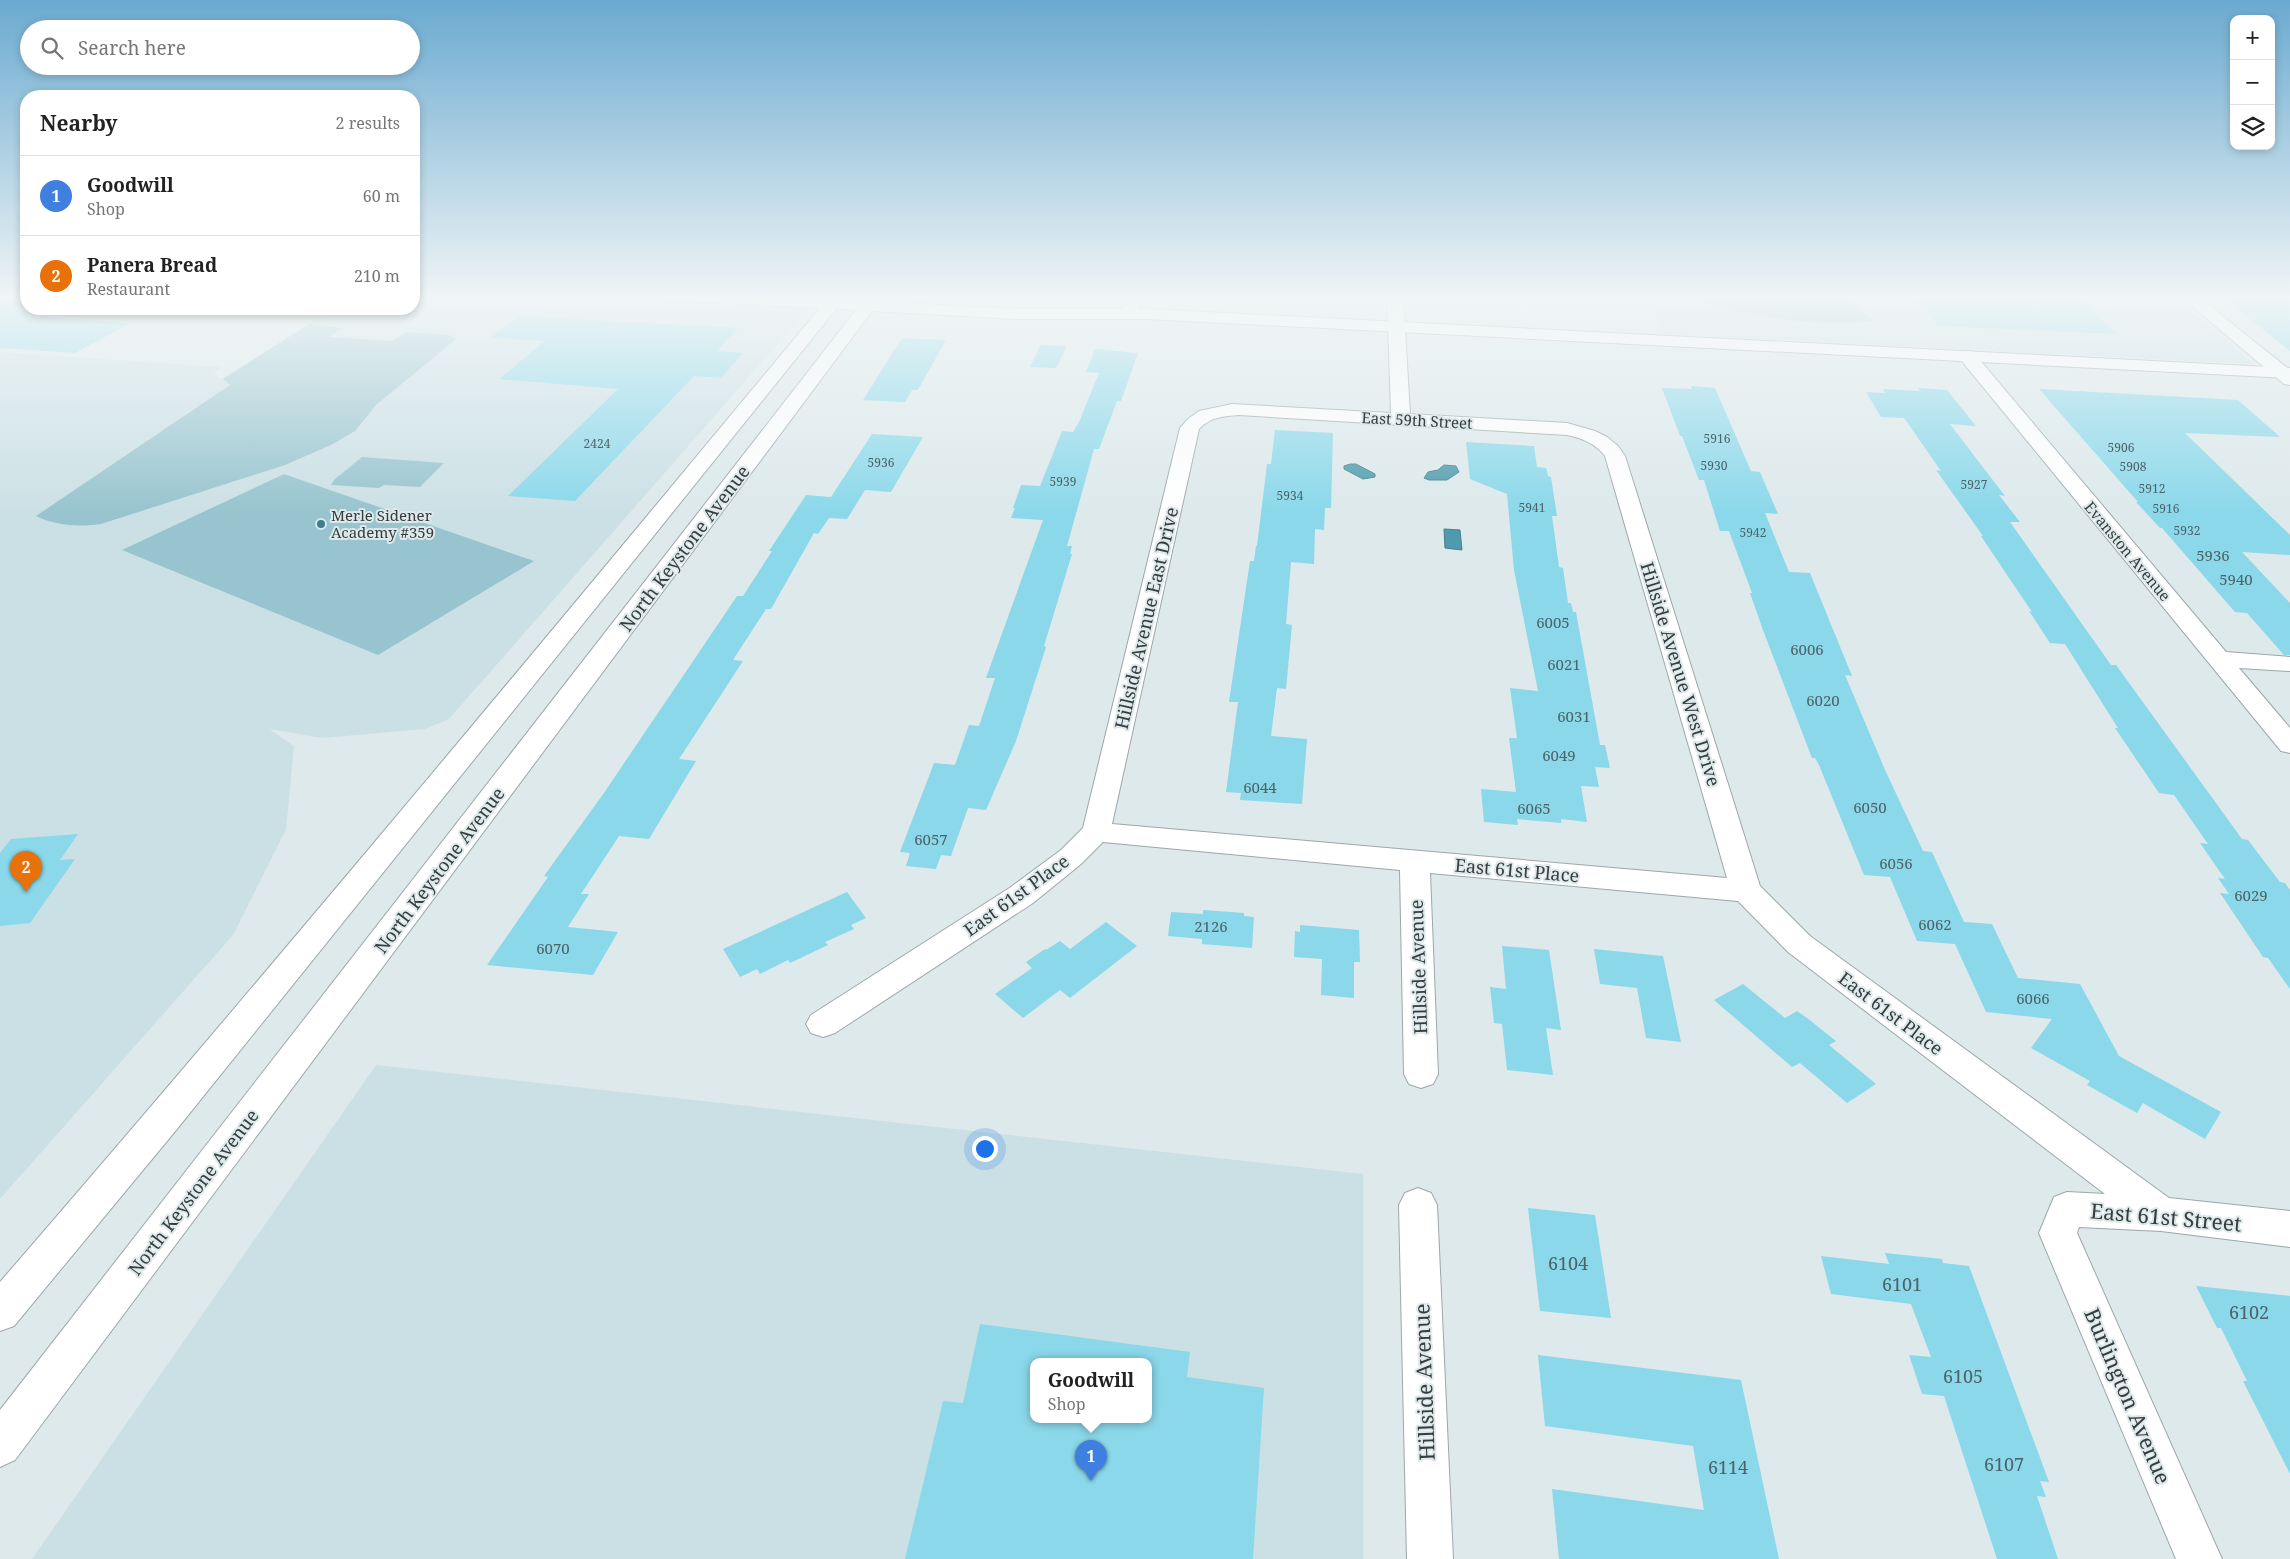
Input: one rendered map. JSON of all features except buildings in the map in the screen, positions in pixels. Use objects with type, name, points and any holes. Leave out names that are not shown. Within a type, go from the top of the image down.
[{"type":"street","name":"North Keystone Avenue","points":[[0,1312],[170,1111],[425,802],[779,368]]},
{"type":"street","name":"North Keystone Avenue","points":[[0,1445],[818,368]]},
{"type":"street","points":[[1398,368],[1401,419]]},
{"type":"street","name":"Evanston Avenue","points":[[1977,368],[2290,745]]},
{"type":"street","points":[[2165,368],[2287,375]]},
{"type":"street","name":"East 59th Street","points":[[1210,414],[1239,409],[1567,429],[1596,438],[1607,445],[1616,456]]},
{"type":"street","name":"Hillside Avenue East Drive","points":[[1096,832],[1190,428],[1196,421],[1210,414]]},
{"type":"street","name":"Hillside Avenue West Drive","points":[[1616,456],[1746,891]]},
{"type":"street","points":[[2218,659],[2290,664]]},
{"type":"street","name":"East 61st Place","points":[[823,1024],[1022,895],[1071,856],[1096,832],[1746,891],[1771,918],[1800,944],[2161,1214]]},
{"type":"street","name":"Hillside Avenue","points":[[1415,860],[1421,1074]]},
{"type":"street","name":"Hillside Avenue","points":[[1418,1206],[1430,1559]]},
{"type":"street","name":"East 61st Street","points":[[2058,1233],[2067,1209],[2161,1214],[2290,1229]]},
{"type":"street","name":"Burlington Avenue","points":[[2058,1233],[2199,1559]]},
{"type":"shaded area","points":[[0,368],[221,368],[214,373],[221,379],[239,368],[757,368],[449,719],[425,729],[322,738],[269,729],[294,746],[286,829],[233,935],[0,1199]]},
{"type":"shaded area","points":[[241,368],[421,368],[376,405],[355,431],[331,445],[285,465],[101,524],[68,525],[36,516],[230,385],[223,379]]},
{"type":"shaded area","points":[[362,457],[444,463],[420,487],[384,485],[379,488],[331,485],[335,479]]},
{"type":"shaded area","points":[[1356,464],[1375,474],[1375,477],[1363,479],[1344,469],[1344,466]]},
{"type":"shaded area","points":[[1444,465],[1456,466],[1459,472],[1447,480],[1429,480],[1424,478],[1428,472],[1438,470]]},
{"type":"shaded area","points":[[284,474],[534,561],[378,655],[122,550]]},
{"type":"shaded area","points":[[1444,529],[1460,530],[1462,550],[1445,548]]},
{"type":"shaded area","points":[[376,1065],[1363,1174],[1363,1559],[32,1559]]},
{"type":"place","name":"Merle Sidener Academy #359","points":[[321,524]]},
{"type":"place","name":"Panera Bread","points":[[26,892]]},
{"type":"place","name":"Goodwill","points":[[1091,1481]]}]
